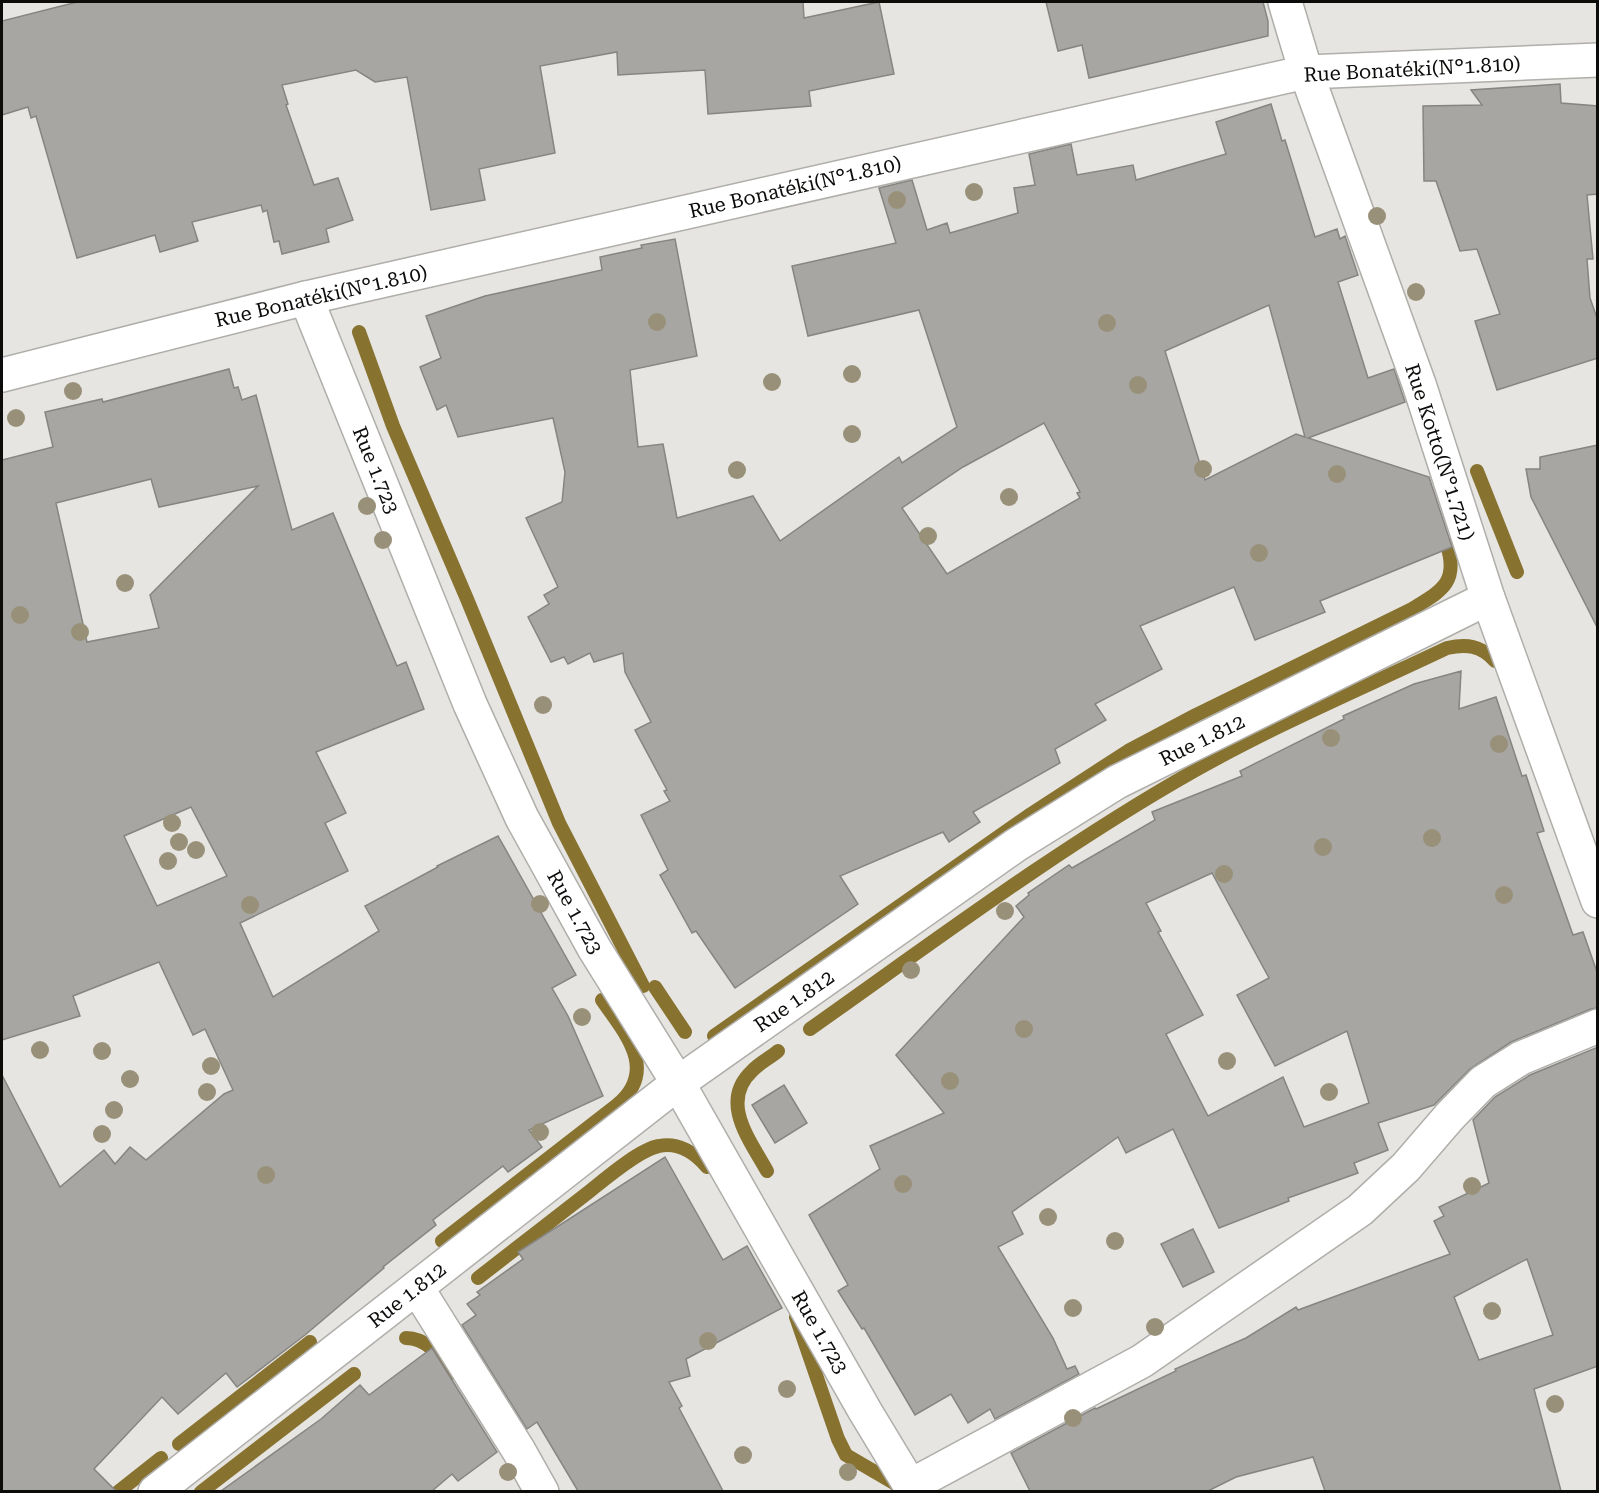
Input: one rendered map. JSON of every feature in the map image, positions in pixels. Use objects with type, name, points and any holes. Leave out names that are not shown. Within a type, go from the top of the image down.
[{"type":"street","name":"Rue Kotto(N°1.721)","points":[[1285,2],[1306,72],[1419,384],[1488,598],[1598,901]]},
{"type":"street","name":"Rue Bonatéki(N°1.810)","points":[[2,375],[306,298],[1306,72],[1598,60]]},
{"type":"street","name":"Rue 1.723","points":[[306,298],[470,704],[522,818],[594,948],[678,1083],[912,1489]]},
{"type":"street","name":"Rue 1.812","points":[[155,1491],[678,1083],[1016,844],[1117,782],[1488,598]]},
{"type":"street","points":[[912,1489],[1142,1361],[1360,1210],[1406,1167],[1483,1082],[1521,1058],[1598,1026]]},
{"type":"street","points":[[417,1288],[542,1491]]},
{"type":"building","points":[[77,2],[803,2],[804,18],[879,2],[894,74],[809,91],[811,106],[708,114],[705,70],[618,75],[617,52],[540,66],[555,153],[479,169],[485,200],[431,210],[407,77],[375,82],[356,70],[282,85],[288,104],[286,105],[314,185],[338,178],[353,220],[326,229],[329,242],[282,254],[279,241],[274,242],[267,210],[263,212],[261,205],[192,222],[198,241],[160,252],[155,235],[77,258],[36,116],[31,118],[28,107],[2,115],[2,21]]},
{"type":"building","points":[[1046,2],[1263,2],[1268,21],[1268,36],[1089,78],[1082,45],[1058,51]]},
{"type":"building","points":[[1560,84],[1561,103],[1598,106],[1598,194],[1587,195],[1593,259],[1587,259],[1590,298],[1598,321],[1598,358],[1497,390],[1475,321],[1500,314],[1477,249],[1460,251],[1436,181],[1424,181],[1423,106],[1482,105],[1471,90]]},
{"type":"building","points":[[1271,104],[1282,141],[1285,140],[1315,237],[1337,229],[1340,239],[1345,236],[1358,275],[1338,282],[1368,378],[1394,369],[1405,402],[1308,438],[1429,477],[1452,547],[1320,601],[1325,612],[1255,640],[1234,587],[1140,626],[1162,669],[1095,704],[1106,720],[1055,749],[1060,763],[973,812],[980,822],[949,842],[943,832],[840,876],[858,904],[735,988],[696,931],[692,933],[660,875],[668,870],[641,815],[670,801],[664,791],[667,790],[635,730],[651,722],[625,672],[623,653],[594,662],[590,653],[568,664],[564,657],[551,662],[528,617],[549,604],[544,595],[558,587],[526,518],[562,502],[565,472],[553,418],[458,437],[446,405],[437,410],[420,367],[441,358],[426,316],[485,296],[602,270],[600,257],[642,248],[641,245],[675,239],[697,356],[630,370],[638,447],[663,444],[677,518],[753,496],[780,541],[899,457],[902,463],[957,427],[919,310],[808,336],[792,266],[896,243],[879,188],[912,180],[927,230],[947,223],[950,233],[1018,213],[1014,188],[1035,185],[1029,154],[1071,144],[1077,175],[1133,165],[1136,180],[1226,154],[1216,122]],"holes":[[[1269,305],[1305,437],[1296,434],[1205,480],[1165,351]],[[1044,423],[1080,492],[1077,493],[1080,498],[947,574],[902,508],[963,467]]]},
{"type":"building","points":[[229,369],[234,388],[238,387],[242,400],[256,395],[292,530],[333,513],[397,666],[406,662],[424,709],[316,752],[346,813],[325,823],[348,871],[240,923],[273,997],[379,931],[365,906],[437,866],[498,836],[576,975],[552,988],[568,1016],[603,1096],[529,1130],[542,1147],[508,1172],[503,1166],[433,1220],[436,1225],[383,1267],[305,1335],[237,1387],[226,1373],[178,1414],[162,1397],[94,1469],[116,1491],[2,1491],[2,1075],[60,1187],[104,1150],[115,1164],[130,1147],[146,1160],[224,1094],[233,1090],[205,1029],[193,1035],[159,962],[73,996],[80,1016],[2,1040],[2,460],[53,447],[45,412],[102,399],[103,402]],"holes":[[[151,479],[159,507],[258,486],[150,595],[159,628],[87,642],[56,503]],[[191,807],[227,876],[157,906],[124,836]]]},
{"type":"building","points":[[1598,445],[1598,629],[1531,497],[1526,469],[1540,469],[1540,457]]},
{"type":"building","points":[[1461,671],[1459,709],[1496,697],[1522,776],[1526,775],[1544,831],[1537,833],[1573,935],[1583,932],[1598,975],[1598,1008],[1511,1042],[1470,1069],[1434,1105],[1378,1123],[1388,1150],[1354,1163],[1358,1173],[1288,1198],[1289,1201],[1219,1228],[1173,1129],[1126,1153],[1118,1137],[1012,1212],[1023,1234],[998,1247],[1053,1338],[1067,1369],[1075,1366],[1079,1374],[995,1419],[990,1409],[968,1423],[951,1394],[915,1415],[864,1328],[862,1329],[838,1291],[848,1285],[809,1215],[880,1169],[870,1146],[944,1113],[896,1055],[1024,917],[1016,906],[1029,895],[1028,893],[1069,865],[1072,868],[1155,820],[1152,812],[1242,776],[1240,771],[1344,719],[1343,716],[1414,684]],"holes":[[[1212,873],[1269,978],[1237,995],[1275,1066],[1347,1031],[1369,1103],[1304,1127],[1283,1077],[1208,1116],[1166,1034],[1203,1015],[1158,932],[1161,931],[1146,903]]]},
{"type":"building","points":[[1598,1047],[1598,1366],[1534,1389],[1561,1491],[1325,1491],[1313,1457],[1236,1477],[1208,1491],[1030,1491],[1011,1453],[1095,1408],[1246,1338],[1296,1307],[1298,1310],[1450,1254],[1434,1221],[1444,1216],[1439,1207],[1489,1183],[1473,1120],[1495,1097],[1530,1075]],"holes":[[[1527,1259],[1553,1335],[1479,1360],[1454,1297]]]},
{"type":"building","points":[[784,1085],[807,1123],[775,1143],[752,1105]]},
{"type":"building","points":[[665,1157],[723,1260],[747,1246],[782,1308],[686,1359],[690,1376],[669,1382],[682,1406],[679,1408],[723,1491],[578,1491],[537,1422],[527,1429],[462,1325],[476,1315],[467,1304],[480,1295],[477,1292],[523,1259],[518,1252]]},
{"type":"building","points":[[1193,1229],[1214,1272],[1183,1287],[1161,1244]]},
{"type":"building","points":[[432,1348],[497,1452],[458,1481],[452,1474],[432,1491],[221,1491],[321,1419],[360,1385],[369,1395]]},
{"type":"waterway","points":[[359,332],[393,426],[559,823],[643,986]]},
{"type":"waterway","points":[[1477,471],[1517,572]]},
{"type":"waterway","points":[[714,1036],[1031,814],[1128,751],[1412,609],[1431,597],[1439,591],[1449,577],[1451,568],[1447,545]]},
{"type":"waterway","points":[[810,1029],[952,928],[1095,831],[1225,754],[1287,722],[1447,648],[1473,647],[1495,661]]},
{"type":"waterway","points":[[655,987],[685,1032]]},
{"type":"waterway","points":[[442,1241],[617,1105],[629,1092],[636,1078],[637,1065],[634,1052],[628,1038],[602,1000]]},
{"type":"waterway","points":[[767,1171],[741,1121],[738,1095],[742,1083],[752,1071],[778,1051]]},
{"type":"waterway","points":[[478,1278],[642,1152],[666,1145],[679,1147],[692,1153],[707,1167]]},
{"type":"waterway","points":[[796,1317],[838,1439],[846,1455],[899,1487]]},
{"type":"waterway","points":[[406,1338],[421,1341],[427,1345],[439,1355],[453,1373]]},
{"type":"waterway","points":[[179,1444],[310,1342]]},
{"type":"waterway","points":[[201,1492],[354,1374]]},
{"type":"waterway","points":[[118,1492],[161,1458]]}]
